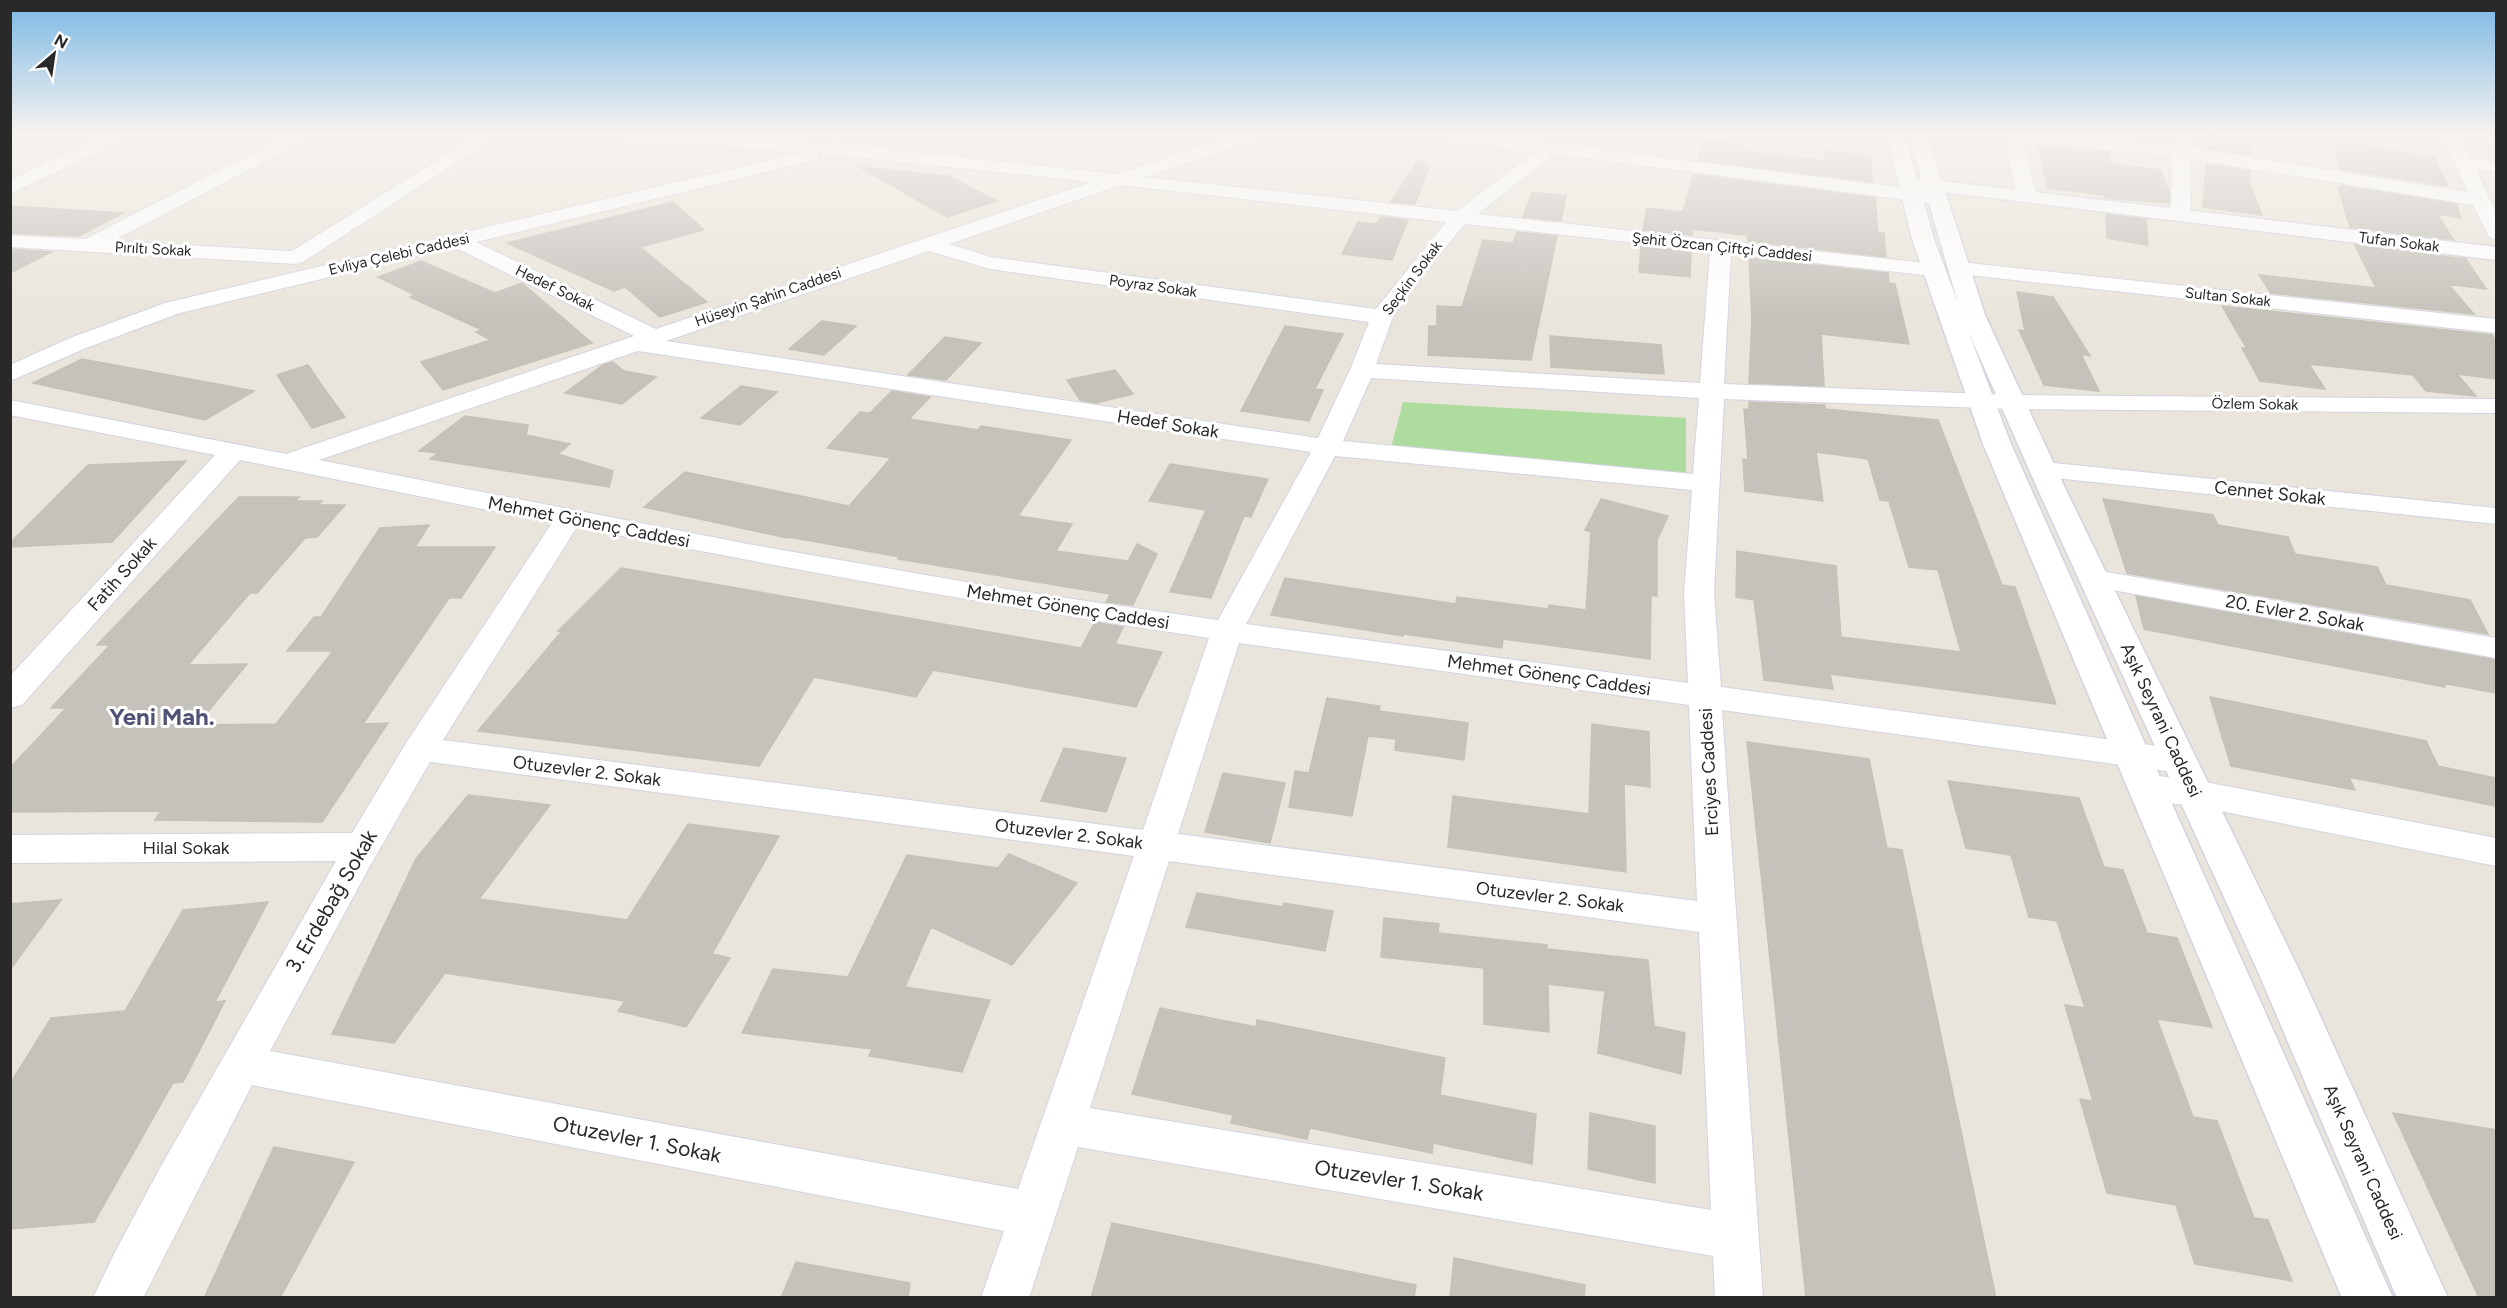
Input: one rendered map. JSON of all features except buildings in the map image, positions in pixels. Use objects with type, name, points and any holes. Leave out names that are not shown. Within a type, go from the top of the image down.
[{"type":"main road","points":[[1925,196],[1946,269],[1997,400],[1997,444],[2368,1298]]},
{"type":"main road","name":"Tufan Sokak","points":[[2013,196],[2496,254]]},
{"type":"main road","name":"Aşık Seyrani Caddesi","points":[[1997,400],[2044,470],[2280,974],[2423,1298]]},
{"type":"street","points":[[89,246],[185,196]]},
{"type":"street","points":[[299,267],[402,196]]},
{"type":"street","name":"Evliya Çelebi Caddesi","points":[[10,374],[78,343],[150,315],[299,267],[456,240],[642,196]]},
{"type":"street","name":"Hüseyin Şahin Caddesi","points":[[287,462],[1068,196]]},
{"type":"street","name":"Şehit Özcan Çiftçi Caddesi","points":[[1257,196],[1721,247],[1946,269]]},
{"type":"street","name":"Seçkin Sokak","points":[[1005,1298],[1227,631],[1327,447],[1362,370],[1382,317],[1422,263],[1459,219],[1489,196]]},
{"type":"street","points":[[2181,196],[2181,216]]},
{"type":"street","points":[[2460,196],[2481,200]]},
{"type":"street","points":[[2479,196],[2496,233]]},
{"type":"street","name":"Hedef Sokak","points":[[456,240],[643,340],[1327,447],[1706,483]]},
{"type":"street","name":"Pırıltı Sokak","points":[[10,241],[89,246],[299,267]]},
{"type":"street","name":"Poyraz Sokak","points":[[927,243],[960,255],[998,264],[1382,317]]},
{"type":"street","name":"Erciyes Caddesi","points":[[1721,247],[1699,594],[1739,1298]]},
{"type":"street","name":"Sultan Sokak","points":[[1946,269],[2496,326]]},
{"type":"street","name":"Özlem Sokak","points":[[1362,370],[1712,391],[1997,400],[2496,406]]},
{"type":"street","name":"Mehmet Gönenç Caddesi","points":[[10,407],[879,577],[1227,631],[2180,761]]},
{"type":"street","name":"Fatih Sokak","points":[[10,698],[234,451]]},
{"type":"street","name":"Cennet Sokak","points":[[2044,470],[2496,516]]},
{"type":"street","name":"3. Erdebağ Sokak","points":[[117,1298],[241,1064],[362,847],[496,627],[569,518]]},
{"type":"street","name":"20. Evler 2. Sokak","points":[[2094,579],[2496,648]]},
{"type":"street","name":"Otuzevler 2. Sokak","points":[[420,749],[1717,919]]},
{"type":"street","points":[[2148,788],[2195,793],[2496,852]]},
{"type":"street","name":"Hilal Sokak","points":[[10,849],[362,847]]},
{"type":"street","name":"Otuzevler 1. Sokak","points":[[241,1064],[1033,1214]]},
{"type":"street","name":"Otuzevler 1. Sokak","points":[[1062,1124],[1735,1236]]},
{"type":"green space","points":[[1403,402],[1686,418],[1686,490],[1388,459]]},
{"type":"district","name":"Yeni Mah.","points":[[162,716]]}]
